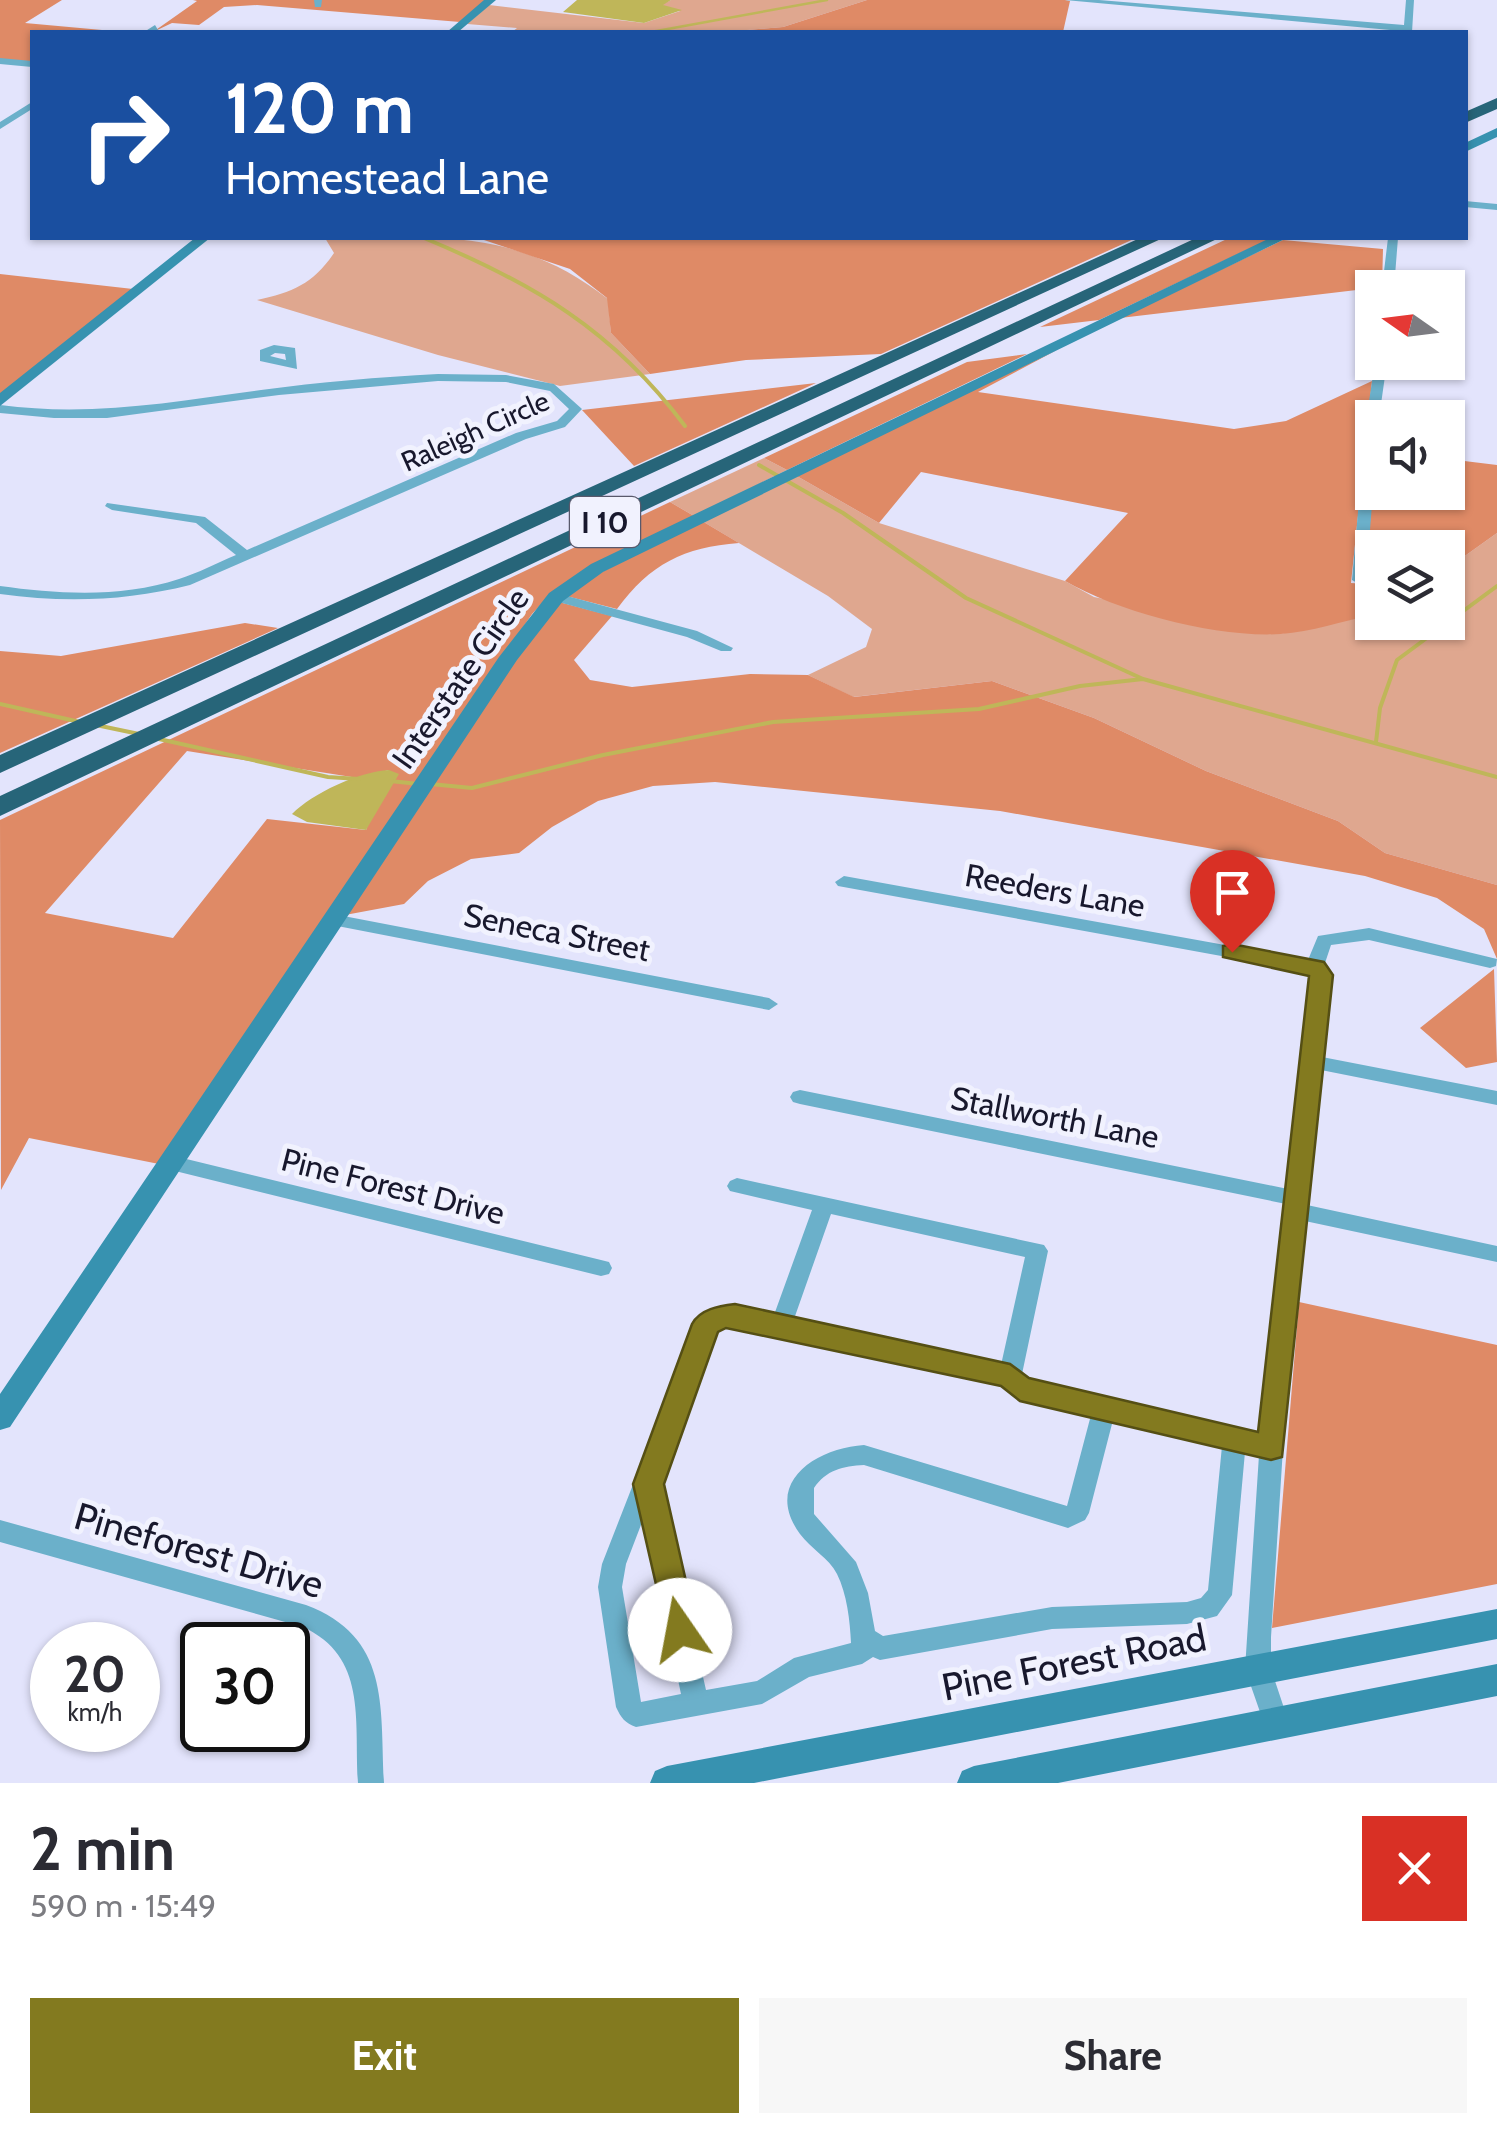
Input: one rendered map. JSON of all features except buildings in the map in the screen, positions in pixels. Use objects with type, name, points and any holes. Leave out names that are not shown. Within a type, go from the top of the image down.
[{"type":"highway","points":[[1468,117],[1497,103]]},
{"type":"highway","name":"I 10","points":[[0,765],[1150,240]]},
{"type":"highway","name":"I 10","points":[[0,806],[1206,240]]},
{"type":"street","points":[[454,30],[490,0]]},
{"type":"street","points":[[1069,0],[1408,30],[1410,0]]},
{"type":"street","points":[[0,61],[30,64]]},
{"type":"street","points":[[0,126],[30,107]]},
{"type":"street","points":[[1468,146],[1497,132]]},
{"type":"street","points":[[1468,204],[1497,207]]},
{"type":"street","points":[[0,401],[201,240]]},
{"type":"street","name":"Interstate Circle","points":[[0,1418],[509,657],[556,597],[598,568],[761,487],[1276,240]]},
{"type":"street","points":[[1389,270],[1392,240]]},
{"type":"street","points":[[292,366],[300,391]]},
{"type":"street","name":"Raleigh Circle","points":[[0,409],[97,415],[422,376],[483,376],[558,389],[573,399],[576,409],[561,424],[522,436],[185,582],[134,595],[68,598],[0,590]]},
{"type":"street","points":[[112,506],[200,520],[248,557]]},
{"type":"street","points":[[556,597],[676,629],[726,648]]},
{"type":"street","name":"Reeders Lane","points":[[844,882],[1315,967]]},
{"type":"street","name":"Seneca Street","points":[[333,920],[768,1004]]},
{"type":"street","points":[[1276,1722],[1258,1670],[1271,1448],[1321,975],[1315,967],[1324,940],[1369,934],[1490,962]]},
{"type":"street","points":[[1312,1062],[1497,1098]]},
{"type":"street","name":"Stallworth Lane","points":[[800,1097],[1297,1205],[1497,1254]]},
{"type":"street","name":"Pine Forest Drive","points":[[170,1163],[601,1268]]},
{"type":"street","points":[[736,1186],[1037,1251],[1010,1376]]},
{"type":"street","points":[[781,1325],[824,1205]]},
{"type":"street","points":[[1104,1409],[1077,1513],[1068,1517],[864,1455],[841,1455],[815,1467],[800,1491],[802,1516],[845,1564],[866,1639],[862,1652],[803,1666],[762,1692],[636,1715],[629,1707],[610,1587],[614,1564],[648,1484],[706,1324],[735,1315],[781,1325],[1010,1376],[1020,1388],[1271,1448]]},
{"type":"street","points":[[866,1639],[880,1648],[1052,1618],[1187,1613],[1208,1608],[1220,1595],[1234,1439]]},
{"type":"street","points":[[648,1484],[696,1704]]},
{"type":"street","name":"Pineforest Drive","points":[[0,1531],[306,1616],[340,1634],[360,1665],[364,1680],[370,1783]]},
{"type":"street","name":"Pine Forest Road","points":[[667,1783],[1497,1624]]},
{"type":"street","points":[[974,1783],[1497,1680]]},
{"type":"shaded area","points":[[0,0],[62,0],[25,23],[102,30],[30,30],[30,63],[0,59]]},
{"type":"shaded area","points":[[193,0],[486,0],[460,22],[257,5],[224,7],[199,25],[172,23],[156,30],[197,1]]},
{"type":"shaded area","points":[[577,0],[671,0],[663,5],[682,10],[644,23],[563,12]]},
{"type":"shaded area","points":[[671,0],[867,0],[783,27],[748,30],[514,30],[517,28],[467,24],[489,5],[644,23],[680,11],[661,5]]},
{"type":"shaded area","points":[[867,0],[1070,1],[1063,30],[748,30],[783,27]]},
{"type":"shaded area","points":[[326,240],[462,240],[540,259],[608,299],[611,333],[650,374],[560,386],[438,355],[257,300],[292,290],[318,272],[334,253]]},
{"type":"shaded area","points":[[484,240],[1132,240],[881,354],[746,360],[650,374],[611,333],[607,298],[570,269]]},
{"type":"shaded area","points":[[1225,240],[1268,240],[1099,320],[1040,327]]},
{"type":"shaded area","points":[[1283,240],[1383,249],[1382,270],[1355,270],[1355,290],[1120,318]]},
{"type":"shaded area","points":[[0,274],[133,289],[0,396]]},
{"type":"shaded area","points":[[1057,350],[978,392],[1234,429],[1286,421],[1372,381],[1370,400],[1355,400],[1355,510],[1359,510],[1351,583],[1355,583],[1355,619],[1304,631],[1228,632],[1170,621],[1113,603],[1065,581],[1128,513],[921,472],[879,523],[795,475]]},
{"type":"shaded area","points":[[1027,354],[787,470],[764,458],[967,362]]},
{"type":"shaded area","points":[[816,383],[634,466],[582,410]]},
{"type":"shaded area","points":[[764,458],[787,470],[694,516],[670,502]]},
{"type":"shaded area","points":[[1465,461],[1497,465],[1497,533],[1465,556],[1465,530],[1370,530],[1371,510],[1465,510]]},
{"type":"shaded area","points":[[795,475],[879,523],[1065,581],[1094,597],[1280,634],[1355,619],[1355,640],[1465,640],[1465,556],[1497,533],[1497,885],[1385,853],[1338,821],[1206,771],[1094,718],[992,681],[853,697],[808,675],[866,647],[872,629],[828,596],[702,521]]},
{"type":"shaded area","points":[[670,502],[694,516],[547,598],[532,614],[159,1164],[29,1138],[1,1190],[0,820]],"holes":[[[187,751],[358,778],[389,770],[366,830],[267,819],[173,938],[45,913]]]},
{"type":"shaded area","points":[[702,521],[739,543],[701,549],[670,561],[642,580],[617,609],[566,596],[588,579]]},
{"type":"shaded area","points":[[559,602],[612,616],[574,660],[590,680],[632,687],[750,674],[808,675],[854,697],[992,681],[1094,718],[1206,771],[1338,821],[1385,853],[1497,885],[1497,959],[1484,929],[1437,898],[1365,876],[1000,811],[715,782],[653,786],[598,801],[552,827],[519,853],[471,859],[428,881],[404,904],[345,915],[517,658]]},
{"type":"shaded area","points":[[245,623],[278,628],[0,753],[0,651],[61,656]]},
{"type":"shaded area","points":[[389,770],[399,774],[366,830],[307,822],[292,814],[337,785]]},
{"type":"shaded area","points":[[1494,969],[1497,1062],[1466,1068],[1420,1028]]},
{"type":"shaded area","points":[[1299,1302],[1497,1345],[1497,1584],[1272,1628]]},
{"type":"waterway","points":[[662,30],[827,0]]},
{"type":"waterway","points":[[429,240],[535,292],[600,336],[658,392],[685,426]]},
{"type":"waterway","points":[[759,465],[843,513],[966,598],[1143,679]]},
{"type":"waterway","points":[[1376,742],[1380,708],[1397,660],[1497,586]]},
{"type":"waterway","points":[[430,784],[472,788],[603,755],[773,722],[979,709],[1080,686],[1143,679]]},
{"type":"waterway","points":[[1143,679],[1497,777]]},
{"type":"waterway","points":[[0,704],[80,722]]},
{"type":"waterway","points":[[96,725],[139,734]]},
{"type":"waterway","points":[[159,739],[328,777],[359,779]]},
{"type":"waterway","points":[[390,781],[419,784]]},
{"type":"route","points":[[680,1630],[648,1484],[706,1324],[722,1317],[735,1315],[1010,1376],[1020,1388],[1271,1448],[1321,975],[1315,967],[1232,952]]}]
